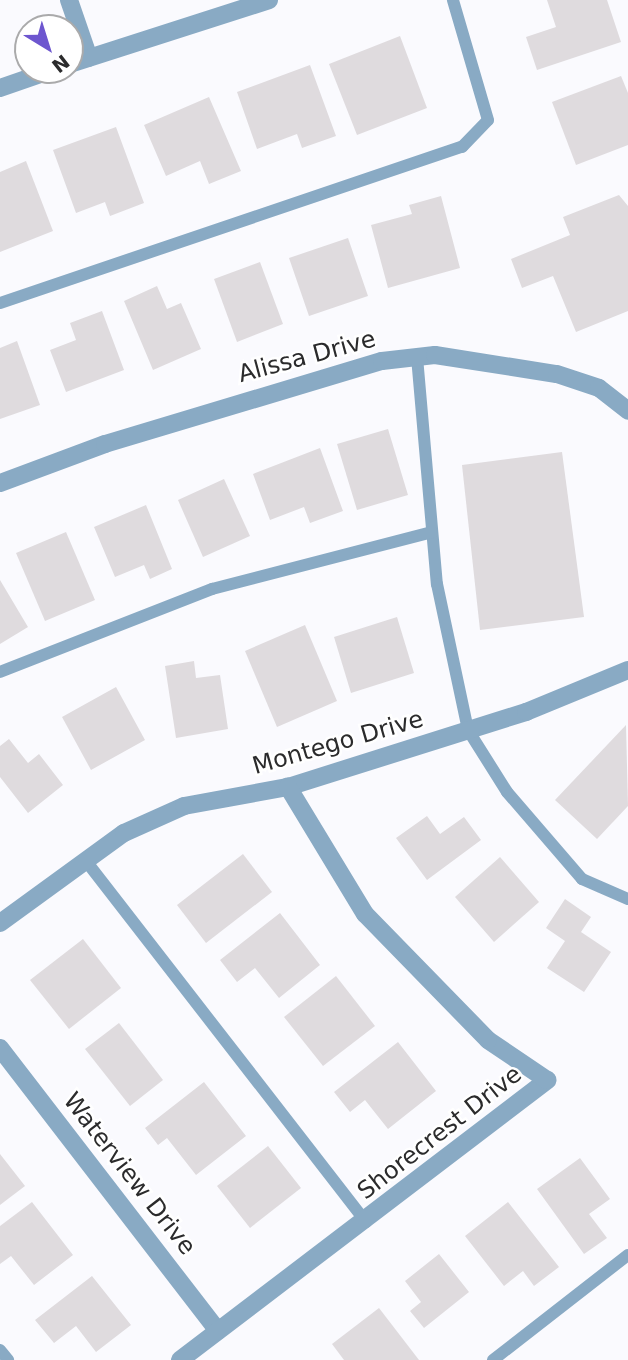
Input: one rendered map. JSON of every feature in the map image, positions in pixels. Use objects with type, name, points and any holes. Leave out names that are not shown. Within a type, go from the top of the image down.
[{"type":"street","points":[[69,0],[89,58]]},
{"type":"street","points":[[84,60],[257,2]]},
{"type":"street","name":"Alissa Drive","points":[[0,483],[307,379],[416,357],[558,374],[599,388],[628,411]]},
{"type":"street","name":"Montego Drive","points":[[0,923],[124,833],[184,806],[288,787],[468,730],[628,670]]},
{"type":"street","name":"Shorecrest Drive","points":[[180,1360],[366,1222],[547,1080],[488,1040],[365,914],[288,787]]},
{"type":"street","name":"Waterview Drive","points":[[0,1048],[218,1331]]},
{"type":"lane","points":[[0,303],[462,147],[488,120],[453,0]]},
{"type":"lane","points":[[416,357],[432,533],[468,730],[507,792],[582,879],[628,900]]},
{"type":"lane","points":[[0,672],[212,589],[432,533]]},
{"type":"lane","points":[[86,860],[366,1222]]},
{"type":"lane","points":[[493,1360],[628,1255]]},
{"type":"lane","points":[[0,1350],[8,1360]]},
{"type":"building","points":[[547,0],[607,0],[621,42],[537,70],[526,37],[556,27]]},
{"type":"building","points":[[400,36],[427,108],[357,135],[329,64]]},
{"type":"building","points":[[310,65],[336,136],[302,148],[297,134],[257,149],[237,92]]},
{"type":"building","points":[[621,76],[628,93],[628,145],[576,165],[552,102]]},
{"type":"building","points":[[209,97],[241,171],[209,184],[200,161],[166,176],[144,125]]},
{"type":"building","points":[[116,127],[144,203],[110,216],[105,202],[76,213],[53,150]]},
{"type":"building","points":[[26,161],[53,231],[0,252],[0,172]]},
{"type":"building","points":[[619,195],[628,206],[628,311],[576,332],[553,276],[522,288],[511,259],[570,235],[563,217]]},
{"type":"building","points":[[441,196],[460,268],[388,288],[371,225],[412,214],[409,205]]},
{"type":"building","points":[[348,238],[368,296],[309,316],[289,258]]},
{"type":"building","points":[[260,262],[283,324],[237,342],[214,279]]},
{"type":"building","points":[[157,286],[167,309],[181,303],[201,349],[153,370],[124,301]]},
{"type":"building","points":[[102,311],[124,370],[66,392],[50,350],[76,340],[70,323]]},
{"type":"building","points":[[17,341],[40,405],[0,419],[0,348]]},
{"type":"building","points":[[388,429],[408,495],[357,510],[337,444]]},
{"type":"building","points":[[320,448],[343,511],[310,523],[304,507],[270,520],[253,474]]},
{"type":"building","points":[[562,452],[584,617],[480,630],[462,465]]},
{"type":"building","points":[[224,479],[250,536],[203,557],[178,500]]},
{"type":"building","points":[[146,505],[172,569],[150,579],[144,565],[115,577],[94,527]]},
{"type":"building","points":[[66,532],[95,600],[45,621],[16,553]]},
{"type":"building","points":[[0,580],[28,627],[0,644]]},
{"type":"building","points":[[397,617],[414,673],[351,693],[334,637]]},
{"type":"building","points":[[305,625],[337,701],[277,727],[245,651]]},
{"type":"building","points":[[194,661],[196,678],[220,675],[228,729],[176,738],[165,666]]},
{"type":"building","points":[[116,687],[145,740],[91,770],[62,717]]},
{"type":"building","points":[[626,725],[628,806],[597,839],[555,800]]},
{"type":"building","points":[[9,739],[28,763],[39,754],[63,785],[28,813],[0,777],[0,746]]},
{"type":"building","points":[[427,816],[440,834],[464,817],[481,840],[427,880],[396,838]]},
{"type":"building","points":[[243,854],[272,892],[206,943],[177,905]]},
{"type":"building","points":[[500,857],[539,902],[494,942],[455,897]]},
{"type":"building","points":[[565,899],[591,917],[581,932],[611,952],[584,992],[547,968],[565,941],[546,928]]},
{"type":"building","points":[[280,913],[320,965],[279,998],[255,968],[237,982],[220,960]]},
{"type":"building","points":[[83,939],[121,988],[69,1029],[30,980]]},
{"type":"building","points":[[336,976],[375,1026],[323,1066],[284,1017]]},
{"type":"building","points":[[119,1023],[163,1080],[130,1106],[85,1049]]},
{"type":"building","points":[[398,1042],[436,1091],[388,1129],[365,1100],[350,1112],[334,1092]]},
{"type":"building","points":[[204,1082],[246,1136],[196,1175],[167,1138],[158,1145],[145,1128]]},
{"type":"building","points":[[268,1146],[301,1188],[250,1228],[217,1186]]},
{"type":"building","points":[[0,1154],[25,1186],[0,1205]]},
{"type":"building","points":[[580,1158],[610,1199],[589,1214],[607,1238],[584,1254],[537,1189]]},
{"type":"building","points":[[32,1202],[73,1255],[34,1285],[11,1256],[0,1264],[0,1226]]},
{"type":"building","points":[[508,1202],[559,1267],[534,1286],[523,1271],[504,1286],[465,1236]]},
{"type":"building","points":[[439,1254],[469,1292],[424,1328],[410,1311],[421,1302],[405,1281]]},
{"type":"building","points":[[92,1276],[131,1325],[96,1352],[76,1326],[54,1343],[35,1320]]},
{"type":"building","points":[[379,1308],[419,1360],[344,1360],[332,1344]]}]
